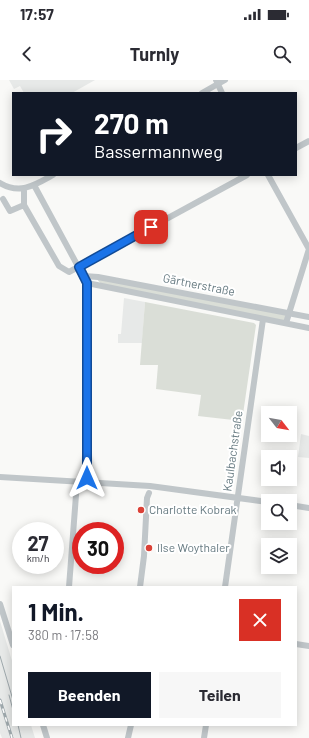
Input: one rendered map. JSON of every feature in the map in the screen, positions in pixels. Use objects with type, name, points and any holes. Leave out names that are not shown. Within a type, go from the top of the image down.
[{"type":"street","points":[[203,92],[217,82],[225,80]]},
{"type":"street","points":[[217,82],[222,92]]},
{"type":"street","points":[[297,147],[309,141]]},
{"type":"street","points":[[0,183],[13,189],[24,189],[51,176]]},
{"type":"street","points":[[24,189],[24,205],[59,266],[70,272],[245,176]]},
{"type":"street","points":[[269,176],[309,249],[286,323]]},
{"type":"street","points":[[34,185],[87,283],[87,483]]},
{"type":"street","points":[[3,199],[10,211],[24,205]]},
{"type":"street","name":"Gärtnerstraße","points":[[84,276],[106,278],[309,317]]},
{"type":"street","name":"Gärtnerstraße","points":[[87,283],[309,328]]},
{"type":"street","name":"Kaulbachstraße","points":[[225,586],[263,319]]},
{"type":"street","points":[[0,477],[77,482],[261,501]]},
{"type":"street","points":[[69,586],[77,482]]},
{"type":"street","points":[[143,586],[146,498],[149,490]]},
{"type":"street","points":[[297,506],[309,508]]},
{"type":"street","points":[[140,586],[143,570]]},
{"type":"street","points":[[0,604],[12,642]]},
{"type":"street","points":[[297,644],[309,646]]},
{"type":"street","points":[[43,726],[47,738]]},
{"type":"street","points":[[130,737],[131,726]]},
{"type":"street","points":[[204,738],[206,726]]},
{"type":"shaded area","points":[[9,80],[95,80],[74,92],[23,92],[20,86],[14,89]]},
{"type":"shaded area","points":[[96,278],[286,315],[284,321],[102,285]]},
{"type":"shaded area","points":[[124,298],[145,302],[142,343],[118,343],[118,334],[121,334]]},
{"type":"shaded area","points":[[145,302],[254,323],[256,325],[242,421],[198,416],[201,395],[156,389],[158,365],[140,365]]},
{"type":"shaded area","points":[[301,434],[309,436],[309,458],[298,457]]},
{"type":"shaded area","points":[[0,621],[12,661],[12,726],[31,726],[35,738],[2,738],[0,733]]},
{"type":"tram line","points":[[0,656],[12,697]]},
{"type":"tram line","points":[[9,695],[12,706]]},
{"type":"tram line","points":[[18,726],[21,738]]},
{"type":"railway","points":[[0,700],[12,738]]},
{"type":"place","name":"Charlotte Kobrak","points":[[141,510]]},
{"type":"place","name":"Ilse Woythaler","points":[[149,548]]},
{"type":"route","points":[[87,478],[87,283],[79,267],[151,227]]}]
